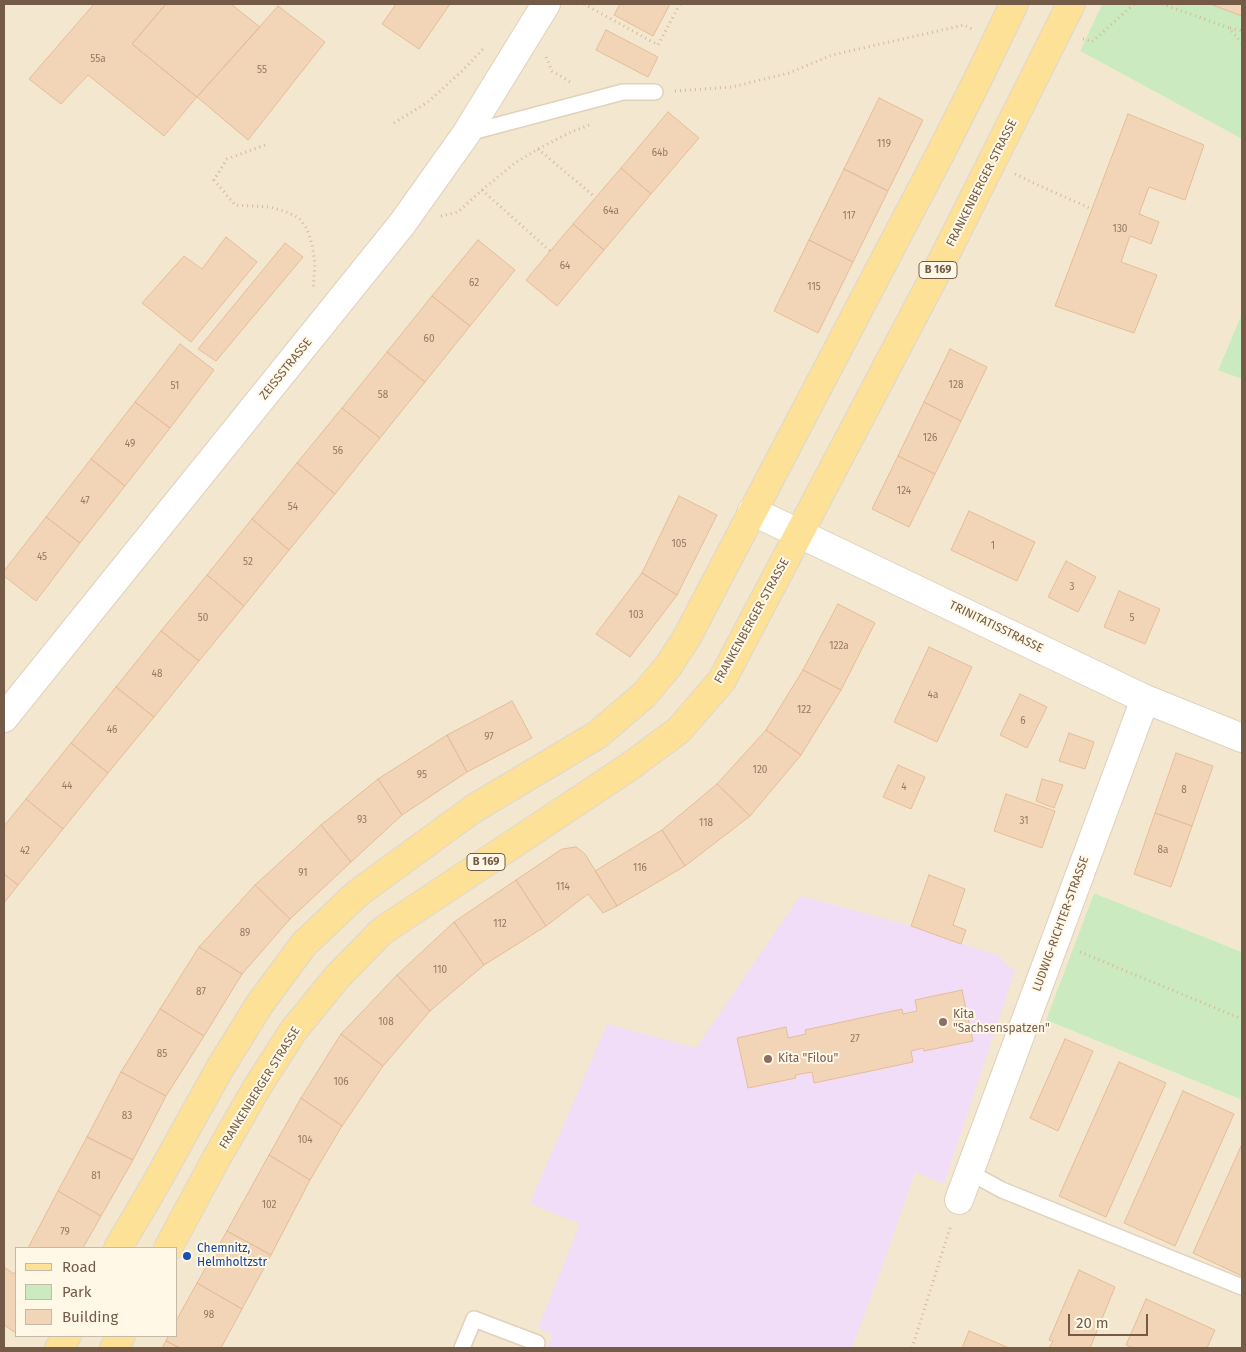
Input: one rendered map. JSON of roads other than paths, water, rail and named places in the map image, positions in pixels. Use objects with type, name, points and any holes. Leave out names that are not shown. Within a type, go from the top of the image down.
[{"type":"main road","points":[[119,1247],[220,1068],[259,1005],[304,944],[358,893],[473,809],[597,735],[644,695],[669,665],[687,637],[936,162],[1014,4]]},
{"type":"main road","name":"FRANKENBERGER STRASSE","points":[[169,1247],[256,1089],[293,1031],[338,976],[382,931],[629,767],[679,730],[722,680],[934,277],[1071,4]]},
{"type":"main road","points":[[59,1348],[66,1337]]},
{"type":"main road","points":[[114,1348],[120,1337]]},
{"type":"street","name":"ZEISSSTRASSE","points":[[4,718],[402,224],[466,134],[541,12]]},
{"type":"street","name":"TRINITATISSTRASSE","points":[[752,511],[1145,699],[1242,738]]},
{"type":"street","name":"LUDWIG-RICHTER-STRASSE","points":[[959,1200],[1145,699]]},
{"type":"lane","points":[[466,134],[623,92],[654,92]]},
{"type":"lane","points":[[969,1172],[1002,1190],[1242,1287]]},
{"type":"lane","points":[[462,1348],[474,1319],[536,1343],[534,1348]]},
{"type":"place","name":"Kita \"Sachsenspatzen\"","points":[[943,1022]]},
{"type":"place","name":"Kita \"Filou\"","points":[[768,1059]]},
{"type":"place","name":"Chemnitz, Helmholtzstr","points":[[187,1256]]}]
